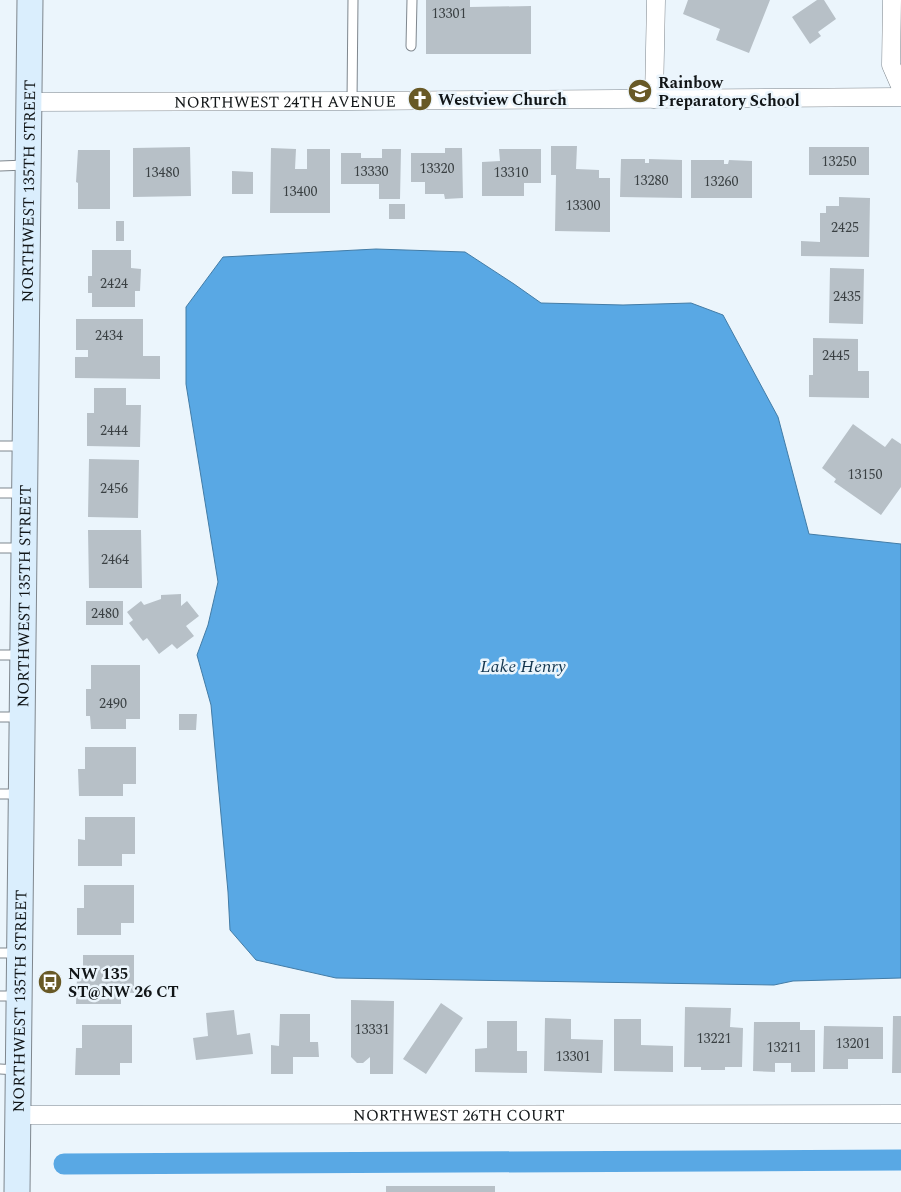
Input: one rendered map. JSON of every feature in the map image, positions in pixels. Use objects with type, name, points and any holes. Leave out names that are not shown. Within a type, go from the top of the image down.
[{"type":"main road","name":"NORTHWEST 135TH STREET","points":[[17,1192],[18,1115],[9,1069],[12,493],[25,446],[30,0]]},
{"type":"street","points":[[654,99],[656,0]]},
{"type":"street","points":[[892,0],[891,65],[901,88]]},
{"type":"street","name":"NORTHWEST 24TH AVENUE","points":[[29,102],[901,97]]},
{"type":"street","name":"NORTHWEST 26TH COURT","points":[[18,1115],[901,1114]]},
{"type":"lane","points":[[352,101],[353,0]]},
{"type":"lane","points":[[411,46],[412,0]]},
{"type":"lane","points":[[0,166],[29,165]]},
{"type":"lane","points":[[0,446],[25,446]]},
{"type":"water","name":"Lake Henry","points":[[376,249],[465,252],[541,303],[623,305],[691,303],[723,315],[778,417],[809,534],[901,544],[901,978],[793,981],[774,985],[336,978],[256,960],[230,930],[211,705],[197,655],[208,625],[218,582],[186,384],[186,307],[223,257]]},
{"type":"building","points":[[426,0],[470,0],[470,7],[531,6],[531,54],[426,54]]},
{"type":"building","points":[[688,0],[770,0],[749,53],[716,40],[720,29],[683,14]]},
{"type":"building","points":[[817,0],[824,0],[836,19],[818,32],[821,36],[810,44],[792,17]]},
{"type":"building","points":[[551,146],[577,146],[576,169],[599,170],[599,178],[610,178],[610,232],[555,231],[556,175],[551,175]]},
{"type":"building","points":[[190,147],[191,196],[133,197],[133,148]]},
{"type":"building","points":[[809,147],[869,147],[869,175],[809,175]]},
{"type":"building","points":[[271,148],[296,149],[295,169],[307,169],[307,149],[330,149],[330,213],[270,213]]},
{"type":"building","points":[[445,148],[462,148],[463,198],[445,199],[444,194],[425,194],[425,182],[411,182],[411,153],[445,153]]},
{"type":"building","points":[[382,149],[401,149],[400,199],[379,199],[379,184],[341,184],[341,153],[361,153],[361,158],[382,158]]},
{"type":"building","points":[[499,149],[541,149],[541,183],[524,183],[524,196],[482,196],[482,162],[500,161]]},
{"type":"building","points":[[78,150],[110,150],[110,209],[78,209],[78,183],[76,182]]},
{"type":"building","points":[[621,159],[645,159],[645,163],[649,163],[649,159],[682,160],[682,198],[620,197]]},
{"type":"building","points":[[691,160],[724,160],[724,164],[728,164],[729,160],[752,161],[752,198],[691,198]]},
{"type":"building","points":[[232,171],[253,172],[253,194],[232,194]]},
{"type":"building","points":[[839,197],[870,198],[869,257],[801,256],[801,241],[820,242],[820,213],[826,213],[826,206],[839,206]]},
{"type":"building","points":[[389,204],[405,204],[405,219],[389,219]]},
{"type":"building","points":[[116,221],[124,221],[124,241],[116,241]]},
{"type":"building","points":[[92,250],[131,250],[131,268],[141,269],[140,291],[135,291],[135,307],[92,307],[92,293],[88,293],[88,276],[92,276]]},
{"type":"building","points":[[830,268],[864,269],[863,324],[829,323]]},
{"type":"building","points":[[76,319],[143,319],[143,356],[160,356],[160,379],[75,378],[75,357],[88,357],[88,350],[76,350]]},
{"type":"building","points":[[813,338],[858,339],[858,371],[869,371],[869,398],[809,397],[809,375],[813,375]]},
{"type":"building","points":[[94,388],[126,388],[126,405],[141,405],[140,447],[87,446],[87,413],[94,413]]},
{"type":"building","points":[[853,424],[885,447],[892,438],[901,444],[901,487],[881,515],[834,482],[836,479],[822,468]]},
{"type":"building","points":[[89,459],[139,460],[138,518],[88,517]]},
{"type":"building","points":[[88,530],[141,530],[142,588],[89,588]]},
{"type":"building","points":[[181,594],[181,606],[187,601],[199,616],[186,626],[194,636],[177,649],[172,644],[159,654],[147,638],[143,641],[129,623],[133,620],[127,612],[141,601],[144,605],[161,599],[161,595]]},
{"type":"building","points":[[86,601],[123,601],[123,625],[86,625]]},
{"type":"building","points":[[91,665],[140,665],[140,719],[126,719],[126,729],[91,729],[90,716],[86,716],[86,689],[91,689]]},
{"type":"building","points":[[179,714],[197,714],[196,730],[179,730]]},
{"type":"building","points":[[85,747],[136,747],[136,784],[123,784],[123,796],[79,796],[78,769],[85,769]]},
{"type":"building","points":[[85,817],[135,817],[135,854],[122,854],[122,866],[78,866],[78,839],[85,840]]},
{"type":"building","points":[[84,885],[134,885],[134,923],[121,923],[121,935],[77,935],[77,908],[84,908]]},
{"type":"building","points":[[83,955],[134,955],[134,993],[121,992],[121,1004],[76,1004],[77,978],[83,978]]},
{"type":"building","points":[[351,1000],[394,1001],[393,1074],[370,1074],[370,1057],[363,1063],[357,1063],[351,1057]]},
{"type":"building","points":[[441,1003],[463,1018],[426,1074],[403,1059]]},
{"type":"building","points":[[685,1007],[731,1008],[730,1027],[743,1028],[742,1067],[725,1067],[725,1070],[701,1070],[701,1067],[684,1067]]},
{"type":"building","points":[[234,1010],[237,1035],[250,1033],[253,1054],[196,1060],[193,1038],[208,1036],[206,1013]]},
{"type":"building","points":[[280,1014],[310,1014],[310,1042],[318,1042],[319,1057],[293,1057],[293,1074],[271,1074],[271,1045],[279,1046]]},
{"type":"building","points":[[893,1016],[901,1016],[901,1073],[892,1073]]},
{"type":"building","points":[[545,1018],[571,1019],[571,1039],[603,1040],[602,1073],[544,1071]]},
{"type":"building","points":[[614,1019],[641,1019],[641,1045],[673,1046],[673,1072],[614,1071]]},
{"type":"building","points":[[487,1021],[517,1021],[517,1051],[527,1051],[527,1073],[475,1072],[475,1049],[487,1048]]},
{"type":"building","points":[[754,1022],[800,1022],[800,1030],[815,1030],[815,1072],[791,1072],[791,1063],[775,1063],[775,1072],[753,1071]]},
{"type":"building","points":[[82,1025],[132,1025],[132,1063],[120,1063],[120,1075],[75,1075],[76,1048],[82,1048]]},
{"type":"building","points":[[824,1026],[883,1027],[883,1059],[848,1059],[848,1069],[823,1069]]},
{"type":"building","points":[[386,1186],[495,1186],[495,1192],[386,1192]]},
{"type":"waterway","points":[[64,1164],[901,1160]]},
{"type":"place","name":"Rainbow Preparatory School","points":[[640,91]]},
{"type":"place","name":"Westview Church","points":[[420,99]]},
{"type":"place","name":"NW 135 ST@NW 26 CT","points":[[50,982]]}]
